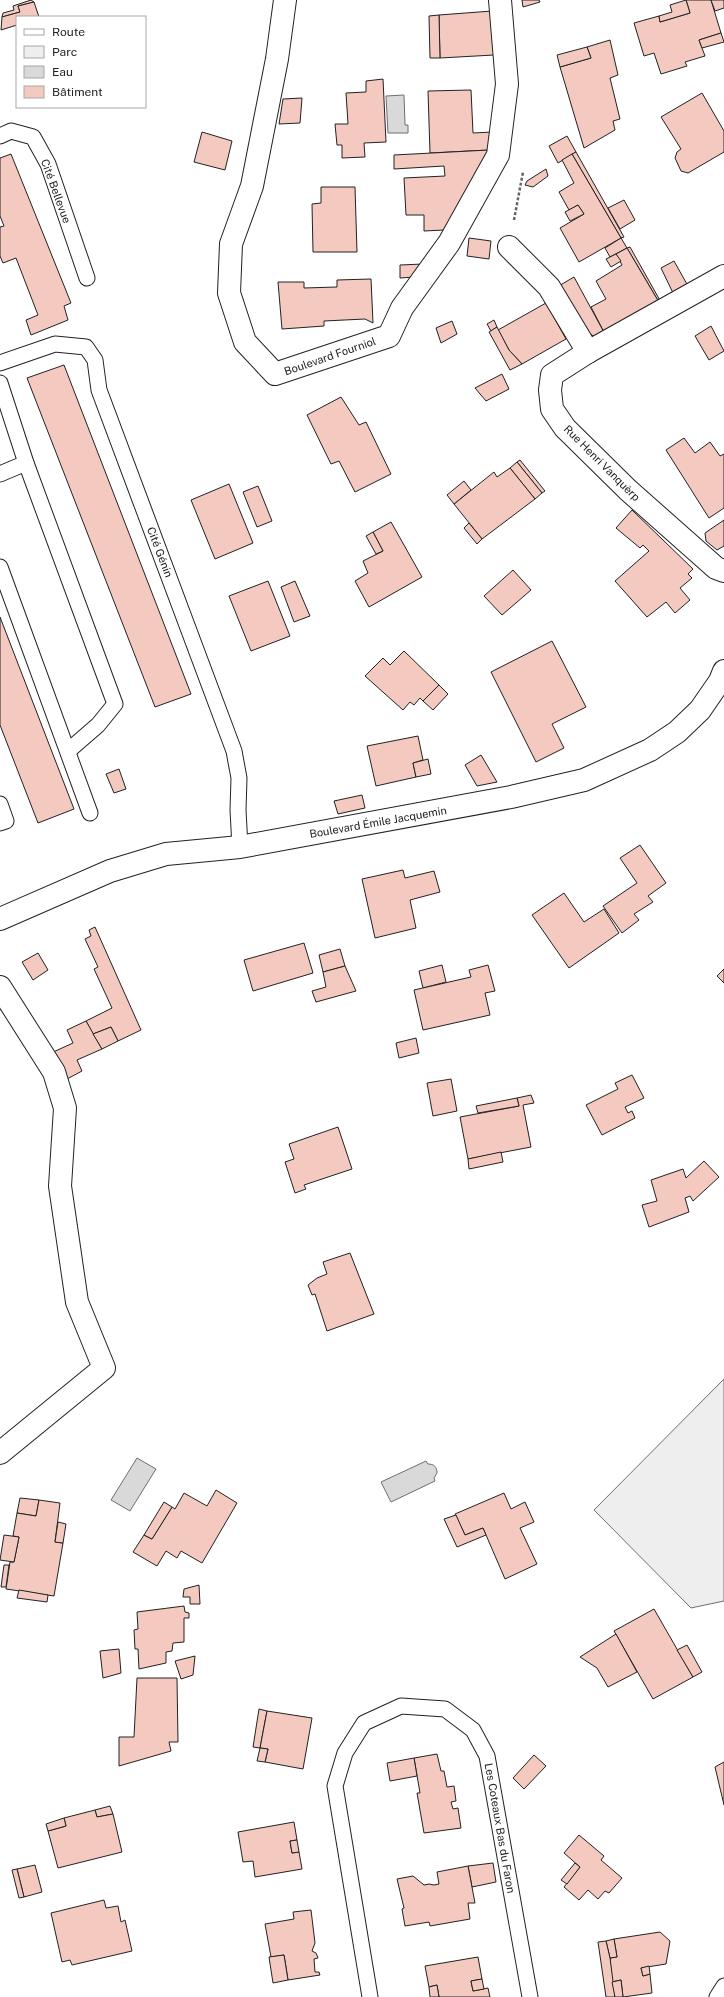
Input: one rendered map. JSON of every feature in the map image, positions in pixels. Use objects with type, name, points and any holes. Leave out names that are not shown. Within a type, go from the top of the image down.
[{"type":"street","name":"Boulevard Fourniol","points":[[285,0],[277,59],[252,186],[231,244],[229,293],[245,342],[275,374],[389,336],[402,308],[449,243],[498,155],[508,84],[500,0]]},
{"type":"street","points":[[509,247],[549,287],[588,352]]},
{"type":"street","name":"Rue Henri Vanquèrp","points":[[724,276],[588,352],[552,375],[550,390],[552,409],[565,428],[628,490],[716,568],[724,571]]},
{"type":"street","name":"Boulevard Émile Jacquemin","points":[[0,919],[110,871],[166,854],[240,847],[504,798],[584,780],[650,750],[677,732],[700,710],[720,681],[724,671]]},
{"type":"street","points":[[0,987],[54,1072],[65,1108],[60,1186],[77,1302],[104,1368],[0,1453]]},
{"type":"lane","name":"Cité Bellevue","points":[[0,136],[11,131],[33,137],[48,164],[87,278]]},
{"type":"lane","name":"Cité Génin","points":[[0,362],[55,344],[86,347],[95,360],[99,390],[234,751],[239,778],[238,810],[240,847]]},
{"type":"lane","points":[[0,383],[26,463],[115,704],[98,725],[68,751]]},
{"type":"lane","points":[[0,474],[26,463]]},
{"type":"lane","points":[[0,566],[90,813]]},
{"type":"lane","points":[[0,804],[6,821],[0,823]]},
{"type":"lane","name":"Les Coteaux Bas du Faron","points":[[370,1997],[335,1786],[345,1753],[364,1724],[401,1706],[445,1708],[473,1730],[487,1756],[530,1997]]},
{"type":"lane","points":[[717,1997],[724,1986]]},
{"type":"green space","points":[[724,1379],[724,1601],[691,1608],[594,1510]]},
{"type":"water","points":[[404,95],[405,125],[408,125],[408,133],[388,133],[386,96]]},
{"type":"water","points":[[137,1458],[156,1469],[130,1511],[111,1500]]},
{"type":"water","points":[[426,1461],[428,1464],[433,1465],[436,1468],[437,1473],[434,1478],[435,1481],[391,1502],[381,1482]]},
{"type":"building","points":[[31,0],[34,2],[18,6],[20,12],[2,17],[3,13],[14,10],[13,6]]},
{"type":"building","points":[[522,0],[539,0],[540,2],[523,7]]},
{"type":"building","points":[[686,0],[711,0],[721,33],[699,40],[705,56],[685,62],[687,66],[661,74],[654,53],[644,56],[634,23],[659,16],[660,22],[690,13]]},
{"type":"building","points":[[686,0],[690,13],[660,22],[659,16],[672,12],[670,5]]},
{"type":"building","points":[[711,0],[724,0],[724,8],[715,11]]},
{"type":"building","points":[[34,2],[39,16],[16,16],[16,25],[1,30],[2,17],[20,12],[18,6]]},
{"type":"building","points":[[492,11],[494,55],[440,58],[439,15]]},
{"type":"building","points":[[439,15],[440,58],[430,58],[429,16]]},
{"type":"building","points":[[721,33],[724,42],[702,48],[699,40]]},
{"type":"building","points":[[610,40],[618,75],[610,78],[620,119],[613,121],[615,130],[584,148],[560,67],[591,58],[587,47]]},
{"type":"building","points":[[587,47],[591,58],[560,67],[557,55]]},
{"type":"building","points":[[383,79],[386,142],[364,143],[365,157],[342,158],[342,145],[337,145],[335,124],[348,124],[346,93],[366,92],[366,81]]},
{"type":"building","points":[[471,90],[473,133],[493,132],[489,150],[430,153],[428,91]]},
{"type":"building","points":[[702,93],[724,131],[724,152],[688,173],[681,171],[675,158],[677,152],[681,149],[661,117]]},
{"type":"building","points":[[302,98],[300,123],[279,124],[283,99]]},
{"type":"building","points":[[202,132],[232,141],[225,170],[194,162]]},
{"type":"building","points":[[567,136],[576,152],[558,163],[549,146]]},
{"type":"building","points":[[489,150],[444,230],[424,231],[424,215],[406,215],[404,178],[445,176],[444,166],[394,169],[394,155]]},
{"type":"building","points":[[576,152],[624,237],[621,238],[572,154]]},
{"type":"building","points":[[11,154],[71,303],[64,306],[68,320],[31,335],[26,320],[38,315],[16,258],[3,263],[0,256],[0,227],[4,226],[0,216],[0,158]]},
{"type":"building","points":[[572,154],[621,238],[579,262],[560,228],[584,214],[578,205],[569,210],[559,192],[574,183],[562,160]]},
{"type":"building","points":[[546,169],[548,176],[533,187],[525,185],[527,181]]},
{"type":"building","points":[[321,187],[355,187],[357,252],[313,252],[312,204],[321,203]]},
{"type":"building","points":[[624,200],[635,220],[620,229],[608,208]]},
{"type":"building","points":[[578,205],[584,214],[570,221],[565,212]]},
{"type":"building","points":[[469,238],[491,241],[489,259],[467,256]]},
{"type":"building","points":[[621,238],[627,248],[610,257],[605,248]]},
{"type":"building","points":[[630,247],[662,304],[660,304],[627,248]]},
{"type":"building","points":[[627,248],[660,304],[606,336],[591,307],[606,299],[596,281],[622,265],[616,254]]},
{"type":"building","points":[[616,254],[621,261],[611,267],[606,259]]},
{"type":"building","points":[[674,261],[688,286],[673,293],[661,268]]},
{"type":"building","points":[[423,264],[415,277],[400,278],[400,265]]},
{"type":"building","points":[[574,277],[606,336],[599,340],[582,328],[557,287]]},
{"type":"building","points":[[371,279],[373,323],[365,319],[324,321],[324,326],[282,329],[278,282],[304,282],[304,288],[337,287],[337,280]]},
{"type":"building","points":[[546,303],[566,339],[522,364],[509,350],[498,330]]},
{"type":"building","points":[[494,320],[497,327],[491,331],[487,324]]},
{"type":"building","points":[[452,321],[457,334],[441,343],[436,328]]},
{"type":"building","points":[[711,326],[724,351],[709,360],[695,336]]},
{"type":"building","points":[[497,327],[509,350],[522,364],[510,370],[489,332]]},
{"type":"building","points":[[64,365],[191,694],[155,707],[27,378]]},
{"type":"building","points":[[502,374],[509,389],[486,401],[475,388]]},
{"type":"building","points":[[341,397],[359,425],[366,422],[391,474],[355,492],[339,461],[331,464],[307,415]]},
{"type":"building","points":[[684,438],[695,453],[710,442],[720,456],[724,454],[724,508],[709,518],[666,450]]},
{"type":"building","points":[[520,460],[545,491],[542,493],[517,462]]},
{"type":"building","points":[[517,462],[542,493],[535,499],[510,468]]},
{"type":"building","points":[[510,468],[535,499],[482,539],[454,504],[494,472],[497,477]]},
{"type":"building","points":[[464,481],[471,490],[454,504],[447,495]]},
{"type":"building","points":[[229,484],[253,543],[215,559],[191,500]]},
{"type":"building","points":[[258,486],[272,521],[257,527],[243,492]]},
{"type":"building","points":[[632,510],[693,569],[688,574],[692,578],[680,588],[690,600],[675,613],[666,602],[647,617],[615,581],[649,551],[643,545],[640,548],[616,528]]},
{"type":"building","points":[[724,520],[724,546],[717,550],[706,541],[705,533]]},
{"type":"building","points":[[391,522],[422,577],[369,607],[355,581],[368,573],[363,561],[383,551],[373,532]]},
{"type":"building","points":[[469,523],[482,539],[477,544],[464,528]]},
{"type":"building","points":[[373,532],[383,551],[376,554],[366,536]]},
{"type":"building","points":[[513,570],[531,590],[502,615],[484,596]]},
{"type":"building","points":[[268,581],[290,636],[251,651],[229,596]]},
{"type":"building","points":[[295,581],[310,616],[294,622],[281,587]]},
{"type":"building","points":[[0,617],[74,809],[38,823],[0,725]]},
{"type":"building","points":[[552,641],[586,707],[552,724],[564,748],[536,762],[491,672]]},
{"type":"building","points":[[404,651],[439,685],[423,701],[420,698],[414,705],[410,702],[403,710],[365,676],[383,658],[390,665]]},
{"type":"building","points":[[439,685],[448,694],[433,710],[423,701]]},
{"type":"building","points":[[418,736],[423,760],[413,763],[416,777],[376,786],[367,746]]},
{"type":"building","points":[[481,755],[497,782],[477,786],[465,765]]},
{"type":"building","points":[[428,759],[431,774],[416,777],[413,763]]},
{"type":"building","points":[[119,769],[126,789],[114,793],[106,774]]},
{"type":"building","points":[[362,795],[365,808],[338,814],[334,801]]},
{"type":"building","points":[[640,845],[666,883],[648,896],[653,902],[634,914],[639,920],[622,933],[603,906],[637,883],[620,858]]},
{"type":"building","points":[[403,870],[405,878],[434,871],[440,892],[410,900],[416,928],[375,938],[362,879]]},
{"type":"building","points":[[564,893],[584,922],[604,909],[619,933],[569,968],[532,915]]},
{"type":"building","points":[[95,927],[141,1030],[118,1041],[111,1027],[93,1034],[86,1021],[112,1008],[94,969],[98,967],[85,939],[91,936],[89,930]]},
{"type":"building","points":[[304,943],[313,973],[253,991],[244,960]]},
{"type":"building","points":[[340,949],[345,966],[323,972],[319,955]]},
{"type":"building","points":[[38,953],[48,970],[33,980],[22,962]]},
{"type":"building","points":[[442,965],[446,982],[423,988],[419,971]]},
{"type":"building","points":[[488,965],[495,991],[485,993],[490,1015],[423,1030],[414,990],[471,977],[469,970]]},
{"type":"building","points":[[345,966],[356,991],[316,1002],[312,991],[326,987],[323,972]]},
{"type":"building","points":[[724,969],[724,983],[717,976]]},
{"type":"building","points":[[86,1021],[102,1049],[77,1060],[82,1071],[67,1079],[51,1053],[73,1043],[67,1030]]},
{"type":"building","points":[[111,1027],[118,1041],[102,1049],[93,1034]]},
{"type":"building","points":[[416,1038],[419,1053],[399,1058],[396,1043]]},
{"type":"building","points":[[632,1075],[644,1098],[625,1107],[628,1113],[632,1111],[635,1118],[602,1135],[586,1105],[618,1089],[615,1083]]},
{"type":"building","points":[[451,1079],[457,1111],[433,1116],[427,1083]]},
{"type":"building","points":[[531,1095],[534,1103],[523,1105],[531,1147],[468,1159],[460,1117],[519,1106],[517,1098]]},
{"type":"building","points":[[517,1098],[519,1106],[478,1113],[476,1106]]},
{"type":"building","points":[[338,1127],[352,1169],[304,1185],[306,1189],[295,1193],[285,1162],[294,1159],[289,1144]]},
{"type":"building","points":[[501,1152],[503,1162],[469,1169],[468,1159]]},
{"type":"building","points":[[704,1161],[719,1177],[693,1201],[690,1196],[685,1198],[689,1212],[649,1227],[642,1205],[657,1201],[651,1180],[683,1169],[686,1178]]},
{"type":"building","points":[[350,1253],[374,1314],[327,1331],[315,1294],[312,1295],[308,1285],[317,1278],[327,1274],[323,1262]]},
{"type":"building","points":[[216,1490],[237,1503],[202,1563],[181,1551],[177,1558],[166,1551],[157,1566],[133,1552],[144,1535],[152,1539],[172,1507],[175,1509],[184,1493],[207,1506]]},
{"type":"building","points":[[504,1493],[511,1509],[525,1502],[534,1522],[520,1528],[537,1564],[505,1579],[483,1528],[465,1535],[455,1514]]},
{"type":"building","points":[[20,1498],[39,1500],[36,1516],[17,1513]]},
{"type":"building","points":[[39,1500],[60,1503],[55,1542],[63,1543],[54,1596],[6,1589],[10,1562],[14,1562],[19,1537],[13,1536],[17,1513],[36,1516]]},
{"type":"building","points":[[164,1502],[172,1507],[152,1539],[144,1535]]},
{"type":"building","points":[[456,1515],[465,1535],[483,1528],[486,1535],[457,1547],[444,1519]]},
{"type":"building","points":[[58,1522],[66,1524],[63,1543],[55,1542]]},
{"type":"building","points":[[4,1535],[19,1537],[14,1562],[0,1560]]},
{"type":"building","points":[[4,1565],[9,1565],[6,1587],[1,1587]]},
{"type":"building","points":[[199,1585],[200,1604],[190,1604],[190,1597],[183,1597],[184,1589]]},
{"type":"building","points":[[19,1590],[48,1595],[47,1602],[17,1598]]},
{"type":"building","points":[[184,1606],[185,1612],[189,1613],[189,1618],[184,1618],[184,1642],[173,1643],[172,1651],[166,1652],[166,1663],[139,1669],[138,1649],[135,1649],[134,1630],[138,1629],[137,1612]]},
{"type":"building","points":[[654,1609],[693,1677],[653,1699],[614,1631]]},
{"type":"building","points":[[616,1634],[637,1672],[608,1687],[597,1668],[580,1657]]},
{"type":"building","points":[[687,1645],[702,1672],[693,1677],[677,1650]]},
{"type":"building","points":[[119,1649],[121,1673],[103,1678],[100,1651]]},
{"type":"building","points":[[195,1656],[193,1675],[181,1679],[175,1661]]},
{"type":"building","points":[[137,1678],[177,1678],[178,1742],[169,1742],[171,1751],[119,1766],[119,1737],[134,1737]]},
{"type":"building","points":[[259,1709],[267,1711],[260,1748],[253,1747]]},
{"type":"building","points":[[267,1711],[312,1718],[303,1769],[265,1762],[268,1749],[260,1748]]},
{"type":"building","points":[[260,1748],[268,1749],[265,1762],[257,1761]]},
{"type":"building","points":[[437,1754],[441,1771],[444,1771],[447,1787],[454,1786],[456,1801],[451,1802],[453,1809],[458,1808],[461,1828],[424,1833],[417,1793],[420,1793],[414,1758]]},
{"type":"building","points":[[534,1755],[546,1766],[524,1789],[513,1778]]},
{"type":"building","points":[[414,1758],[417,1776],[390,1781],[387,1763]]},
{"type":"building","points":[[724,1762],[724,1805],[715,1767]]},
{"type":"building","points":[[110,1806],[113,1814],[97,1817],[95,1810]]},
{"type":"building","points":[[95,1810],[97,1817],[113,1814],[122,1852],[58,1868],[48,1831],[66,1826],[64,1818]]},
{"type":"building","points":[[64,1818],[66,1826],[48,1831],[46,1824]]},
{"type":"building","points":[[294,1822],[297,1840],[290,1841],[292,1853],[299,1852],[302,1869],[255,1877],[253,1861],[243,1862],[238,1832]]},
{"type":"building","points":[[579,1835],[604,1856],[601,1860],[622,1878],[609,1893],[605,1891],[598,1899],[588,1890],[579,1900],[564,1887],[580,1867],[564,1853]]},
{"type":"building","points":[[297,1840],[299,1852],[292,1853],[290,1841]]},
{"type":"building","points":[[493,1863],[496,1882],[472,1887],[468,1866]]},
{"type":"building","points":[[575,1863],[580,1867],[567,1884],[561,1880]]},
{"type":"building","points":[[35,1865],[42,1892],[24,1897],[17,1869]]},
{"type":"building","points":[[468,1866],[475,1903],[468,1903],[470,1919],[430,1926],[429,1922],[405,1926],[402,1909],[404,1908],[397,1879],[413,1876],[424,1885],[434,1885],[439,1884],[437,1872]]},
{"type":"building","points":[[17,1869],[24,1897],[19,1898],[12,1870]]},
{"type":"building","points":[[104,1900],[106,1908],[118,1906],[121,1922],[125,1920],[132,1951],[72,1965],[70,1960],[62,1962],[51,1913]]},
{"type":"building","points":[[311,1910],[315,1943],[312,1951],[316,1953],[318,1958],[314,1959],[315,1972],[319,1972],[320,1975],[288,1980],[284,1955],[271,1957],[265,1924],[294,1919],[293,1912]]},
{"type":"building","points":[[660,1932],[670,1941],[666,1964],[641,1968],[643,1976],[650,1974],[652,1993],[623,1997],[621,1980],[612,1982],[610,1958],[617,1957],[614,1939]]},
{"type":"building","points":[[614,1939],[617,1957],[610,1958],[606,1941]]},
{"type":"building","points":[[606,1941],[610,1958],[615,1997],[606,1997],[598,1942]]},
{"type":"building","points":[[284,1955],[288,1980],[273,1983],[269,1957]]},
{"type":"building","points":[[478,1957],[482,1979],[471,1981],[473,1991],[488,1988],[490,1997],[439,1997],[437,1985],[429,1987],[425,1966]]},
{"type":"building","points":[[649,1966],[650,1974],[643,1976],[641,1968]]},
{"type":"building","points":[[482,1979],[484,1989],[473,1991],[471,1981]]},
{"type":"building","points":[[621,1980],[623,1997],[615,1997],[612,1982]]},
{"type":"building","points":[[437,1985],[439,1997],[430,1997],[429,1987]]}]
